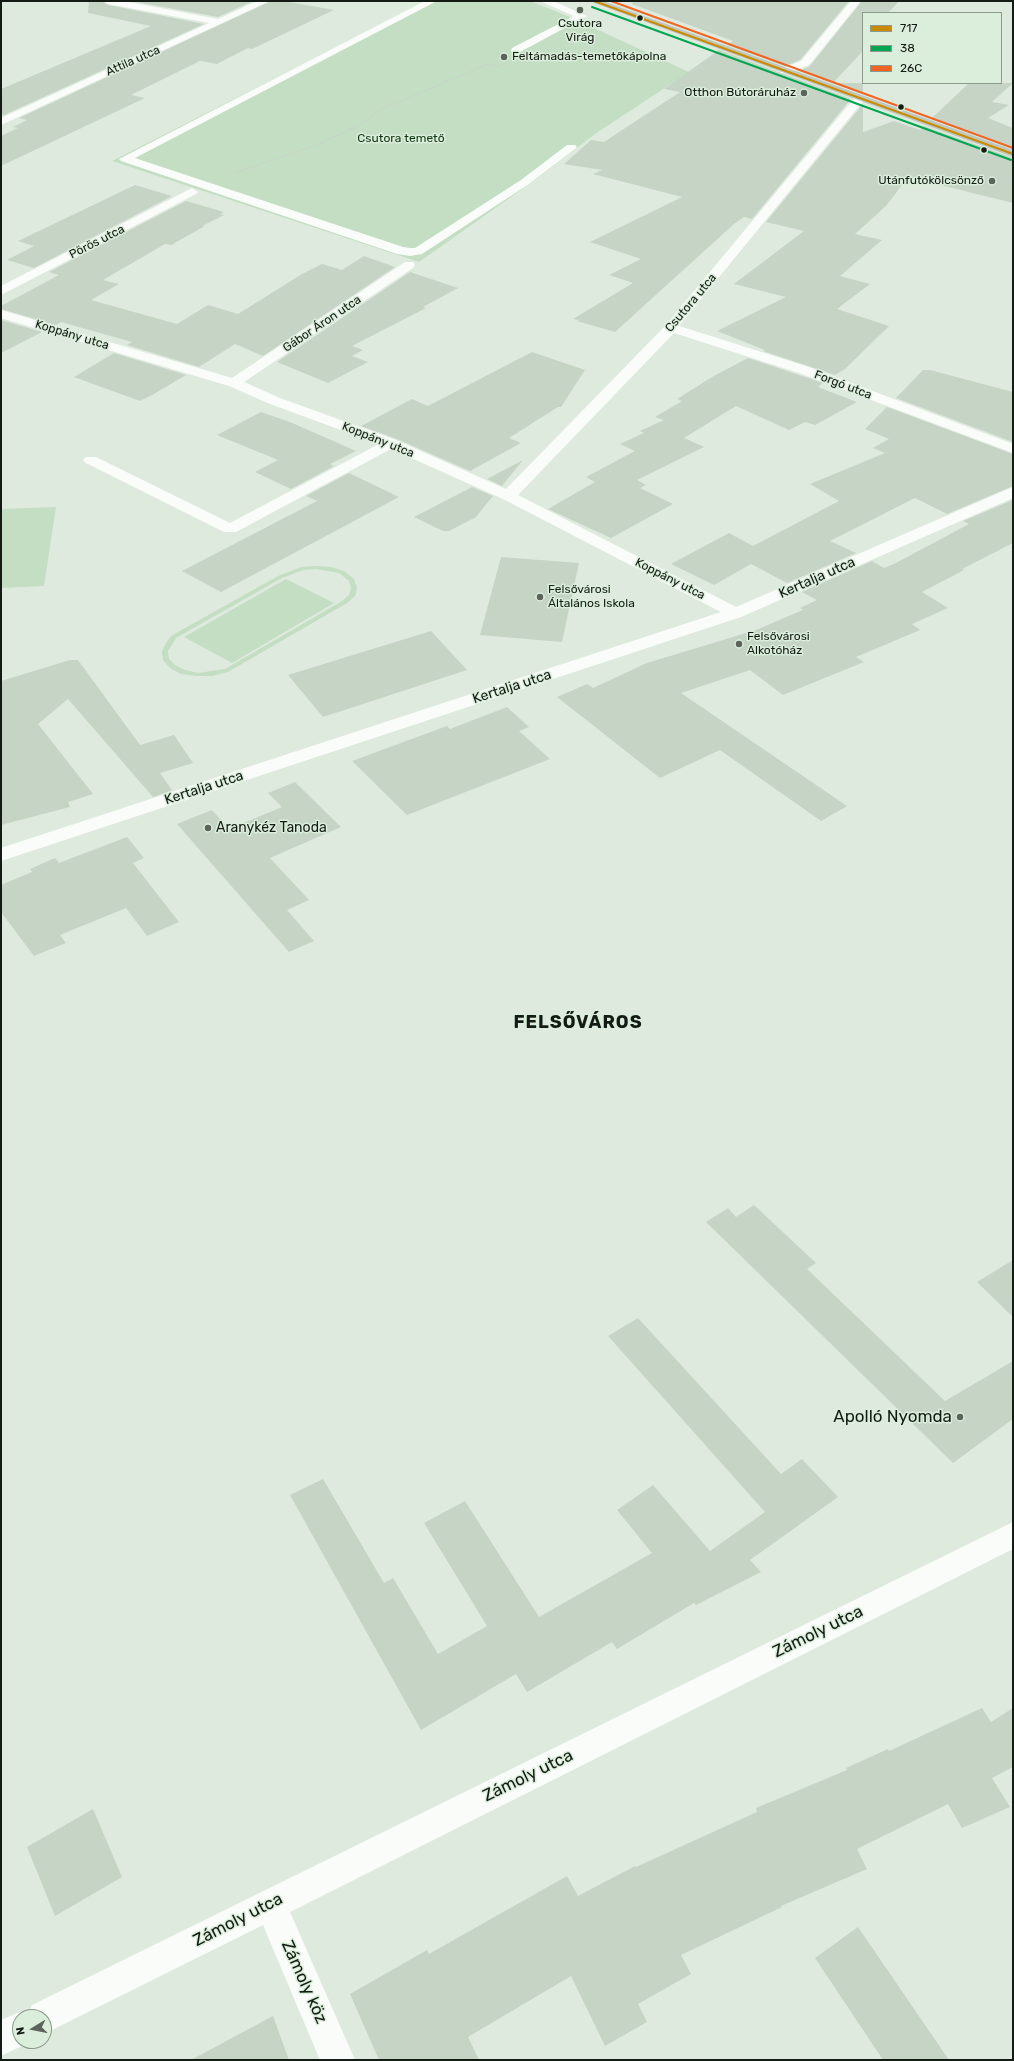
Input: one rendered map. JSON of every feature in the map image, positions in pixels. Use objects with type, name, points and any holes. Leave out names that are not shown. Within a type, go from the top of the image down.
[{"type":"main road","points":[[594,1],[1013,154]]},
{"type":"street","points":[[108,1],[219,22]]},
{"type":"street","name":"Attila utca","points":[[1,122],[265,1]]},
{"type":"street","points":[[432,1],[125,159],[400,251],[410,252],[418,251],[525,182],[571,147]]},
{"type":"street","points":[[516,50],[582,16],[545,1]]},
{"type":"street","points":[[785,71],[805,63],[856,1]]},
{"type":"street","name":"Csutora utca","points":[[508,496],[671,328],[860,98]]},
{"type":"street","points":[[1,112],[16,115]]},
{"type":"street","name":"Pörös utca","points":[[1,291],[192,192]]},
{"type":"street","name":"Gábor Áron utca","points":[[234,383],[409,265]]},
{"type":"street","name":"Koppány utca","points":[[1,314],[234,383],[275,401],[391,443],[508,496],[735,613]]},
{"type":"street","name":"Forgó utca","points":[[671,328],[804,370],[1013,449]]},
{"type":"street","points":[[91,460],[230,529],[391,443]]},
{"type":"street","name":"Kertalja utca","points":[[1,855],[735,613],[1013,492]]},
{"type":"street","name":"Zámoly utca","points":[[52,2013],[1013,1535]]},
{"type":"street","name":"Zámoly köz","points":[[270,1904],[338,2060]]},
{"type":"street","points":[[1,2039],[12,2033]]},
{"type":"path","points":[[208,188],[224,178],[252,166],[316,145],[359,126],[380,110],[488,64],[499,67],[521,54],[522,52],[516,50]]},
{"type":"green space","name":"Csutora temető","points":[[427,1],[530,1],[575,19],[689,72],[595,134],[535,180],[419,262],[112,161]]},
{"type":"green space","points":[[56,507],[44,586],[1,588],[1,509]]},
{"type":"green space","points":[[301,567],[331,567],[344,571],[354,579],[357,588],[355,596],[347,603],[228,672],[212,676],[181,674],[170,668],[163,660],[162,651],[171,636],[278,576]],"holes":[[[316,569],[339,573],[349,581],[351,588],[349,595],[342,601],[225,669],[198,673],[185,670],[175,665],[169,659],[168,651],[176,638],[282,578],[303,570]]]},
{"type":"green space","points":[[286,579],[334,603],[232,663],[184,637]]},
{"type":"building","points":[[89,1],[102,1],[108,5],[204,24],[4,115],[1,114],[1,89],[151,26],[88,13]]},
{"type":"building","points":[[131,1],[253,1],[218,17]]},
{"type":"building","points":[[271,1],[284,1],[334,10],[252,49],[248,48],[217,64],[200,61],[131,95],[145,98],[1,166],[1,136],[18,128],[13,127],[27,120],[19,118]]},
{"type":"building","points":[[633,1],[849,1],[800,60],[785,66],[727,45],[733,41],[632,4]]},
{"type":"building","points":[[862,1],[899,1],[889,12],[862,12],[862,52],[833,83],[799,71],[810,66]]},
{"type":"building","points":[[719,50],[851,99],[752,219],[744,217],[734,224],[615,332],[573,319],[633,283],[609,275],[641,259],[590,242],[682,197],[593,174],[602,170],[564,164],[591,140],[604,142],[680,92],[664,89]]},
{"type":"building","points":[[833,83],[862,83],[863,94]]},
{"type":"building","points":[[1013,83],[992,102],[1009,105],[988,118],[1013,128],[1013,148],[931,119],[968,84]]},
{"type":"building","points":[[863,104],[863,132],[894,121],[920,130],[924,126],[1013,158],[1013,203],[908,177],[886,206],[855,234],[882,240],[840,276],[870,284],[837,309],[889,326],[845,369],[835,375],[763,351],[765,350],[717,331],[786,297],[734,284],[804,231],[766,222]]},
{"type":"building","points":[[135,185],[172,196],[34,268],[7,260],[34,246],[18,241]]},
{"type":"building","points":[[186,201],[224,212],[220,214],[224,215],[202,226],[205,226],[171,245],[165,244],[103,280],[119,284],[91,300],[177,324],[208,305],[238,314],[302,274],[322,264],[342,270],[364,256],[395,267],[263,356],[235,344],[199,367],[127,345],[132,342],[61,322],[56,325],[1,309],[1,306],[59,275],[49,272]]},
{"type":"building","points":[[410,272],[458,288],[423,307],[426,308],[352,346],[363,350],[352,356],[368,362],[328,383],[277,362]]},
{"type":"building","points":[[1,320],[42,332],[1,353]]},
{"type":"building","points":[[532,352],[585,370],[561,407],[558,407],[509,438],[521,443],[470,471],[397,439],[361,426],[412,399],[428,406]]},
{"type":"building","points":[[114,353],[186,375],[140,401],[74,377]]},
{"type":"building","points":[[748,358],[823,383],[818,387],[857,402],[815,425],[805,422],[789,430],[736,406],[684,438],[704,447],[637,480],[646,485],[640,488],[673,504],[611,538],[548,509],[595,482],[586,477],[635,451],[620,444],[644,433],[640,431],[664,420],[655,417],[682,401],[677,399],[712,377]]},
{"type":"building","points":[[923,370],[930,370],[1013,392],[1013,442],[896,398]]},
{"type":"building","points":[[887,407],[1013,454],[1013,486],[947,514],[915,498],[830,541],[856,553],[787,583],[751,564],[714,585],[671,564],[729,533],[753,546],[839,501],[810,484],[885,453],[873,448],[889,439],[865,429]]},
{"type":"building","points":[[261,412],[290,422],[356,451],[330,464],[334,466],[291,489],[255,472],[278,460],[217,435]]},
{"type":"building","points":[[523,460],[502,486],[487,479]]},
{"type":"building","points":[[349,473],[399,497],[221,592],[182,571],[317,501],[306,496]]},
{"type":"building","points":[[472,487],[493,496],[476,517],[449,531],[443,531],[414,517]]},
{"type":"building","points":[[1013,500],[1013,543],[962,569],[964,570],[922,592],[948,608],[912,624],[920,630],[856,657],[864,662],[783,695],[750,670],[681,693],[847,806],[821,821],[720,750],[660,778],[557,697],[587,684],[593,688],[647,663],[756,630],[803,610],[800,608],[817,600],[802,592],[872,561],[884,568],[894,564],[969,524],[963,521]]},
{"type":"building","name":"Felsővárosi Általános Iskola","points":[[501,557],[579,563],[562,642],[480,635]]},
{"type":"building","points":[[431,631],[467,670],[323,717],[288,675]]},
{"type":"building","points":[[70,660],[78,660],[140,745],[174,735],[193,763],[160,773],[172,790],[153,797],[68,699],[38,724],[93,794],[68,802],[70,807],[1,825],[1,681]]},
{"type":"building","points":[[507,707],[529,727],[519,731],[550,759],[407,815],[352,761],[447,726],[450,729]]},
{"type":"building","points":[[295,782],[341,827],[270,858],[309,900],[287,910],[314,941],[289,952],[177,824],[212,810],[229,829],[282,807],[268,793]]},
{"type":"building","points":[[127,837],[144,858],[133,863],[179,922],[147,936],[126,908],[60,935],[66,943],[34,956],[1,912],[1,885],[32,872],[30,869],[55,858],[59,863]]},
{"type":"building","points":[[754,1205],[816,1263],[807,1269],[945,1401],[1013,1361],[1013,1419],[953,1463],[706,1222],[728,1208],[736,1217]]},
{"type":"building","points":[[1013,1260],[1013,1317],[977,1282]]},
{"type":"building","points":[[638,1318],[781,1474],[802,1459],[838,1497],[750,1560],[761,1572],[696,1605],[694,1603],[617,1649],[612,1642],[527,1692],[516,1674],[421,1730],[290,1495],[323,1479],[384,1583],[393,1578],[438,1654],[487,1626],[424,1523],[465,1501],[539,1617],[652,1553],[617,1510],[653,1485],[710,1551],[765,1512],[608,1336]]},
{"type":"building","points":[[982,1708],[991,1722],[1013,1708],[1013,1767],[992,1778],[1010,1807],[962,1828],[948,1804],[857,1849],[867,1869],[781,1906],[782,1907],[681,1955],[691,1974],[638,2004],[647,2022],[605,2046],[571,1976],[468,2037],[479,2060],[379,2060],[350,1994],[427,1950],[429,1954],[567,1876],[578,1896],[635,1866],[636,1867],[757,1812],[756,1808],[847,1770],[846,1768],[888,1749],[889,1751]]},
{"type":"building","points":[[93,1809],[122,1877],[55,1916],[27,1847]]},
{"type":"building","points":[[858,1927],[949,2060],[883,2060],[815,1958]]},
{"type":"building","points":[[273,2016],[289,2060],[191,2060]]},
{"type":"transit line","name":"717","points":[[594,1],[1013,154]]},
{"type":"transit line","name":"26C","points":[[611,1],[1013,148]]},
{"type":"transit line","name":"38","points":[[592,7],[1011,160]]},
{"type":"place","name":"Csutora Virág","points":[[580,10]]},
{"type":"place","name":"Feltámadás-temetőkápolna","points":[[504,57]]},
{"type":"place","name":"Otthon Bútoráruház","points":[[804,93]]},
{"type":"place","name":"Utánfutókölcsönző","points":[[992,181]]},
{"type":"place","name":"Felsővárosi Általános Iskola","points":[[540,597]]},
{"type":"place","name":"Felsővárosi Alkotóház","points":[[739,644]]},
{"type":"place","name":"Aranykéz Tanoda","points":[[208,828]]},
{"type":"place","name":"Apolló Nyomda","points":[[960,1417]]},
{"type":"district","name":"FELSŐVÁROS","points":[[578,1023]]}]
